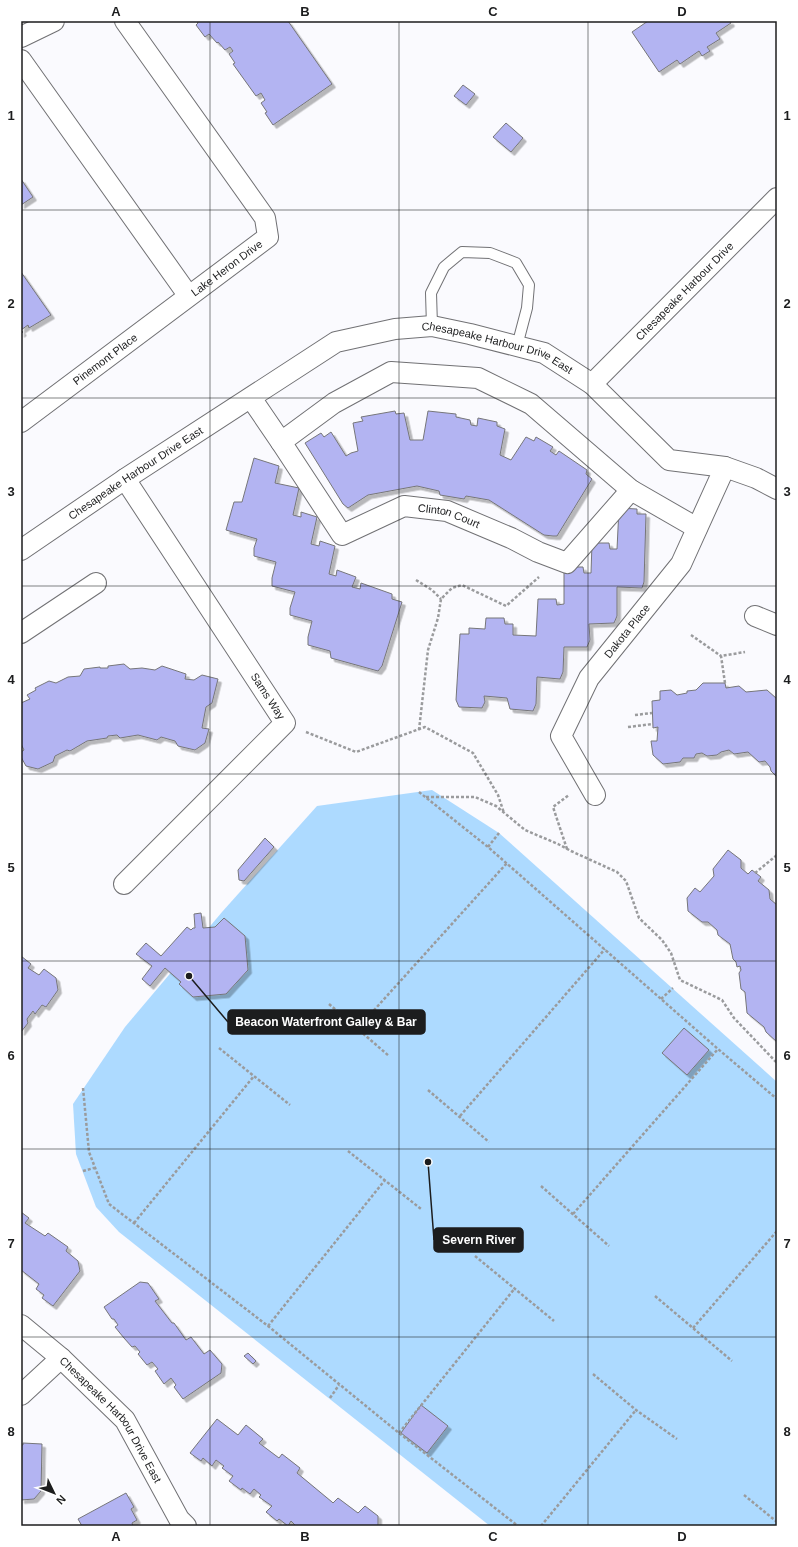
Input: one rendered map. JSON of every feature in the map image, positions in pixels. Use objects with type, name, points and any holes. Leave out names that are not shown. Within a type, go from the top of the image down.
[{"type":"street","points":[[21,37],[54,21]]},
{"type":"street","name":"Lake Heron Drive","points":[[21,60],[188,295],[268,237],[265,218],[125,21]]},
{"type":"street","name":"Chesapeake Harbour Drive","points":[[592,384],[777,198]]},
{"type":"street","name":"Pinemont Place","points":[[21,422],[188,295]]},
{"type":"street","name":"Chesapeake Harbour Drive East","points":[[21,550],[125,479],[336,342],[395,329],[432,326],[544,353],[592,384],[668,460],[725,467],[756,478],[777,489]]},
{"type":"street","points":[[251,398],[281,442],[334,403],[392,372],[478,378],[531,404],[631,490],[697,528]]},
{"type":"street","name":"Clinton Court","points":[[281,442],[342,535],[404,506],[447,511],[558,560]]},
{"type":"street","name":"Dakota Place","points":[[591,788],[561,736],[589,678],[681,564],[725,467]]},
{"type":"street","name":"Sams Way","points":[[124,884],[285,723],[125,479]]},
{"type":"street","points":[[558,560],[567,563],[631,490]]},
{"type":"street","points":[[21,633],[96,583]]},
{"type":"street","points":[[756,616],[777,624]]},
{"type":"street","name":"Chesapeake Harbour Drive East","points":[[21,1325],[61,1358],[125,1420],[179,1519],[186,1526]]},
{"type":"street","points":[[21,1395],[61,1358]]},
{"type":"lane","points":[[432,326],[431,293],[444,267],[462,252],[490,252],[516,263],[529,285],[527,308],[517,346]]},
{"type":"path","points":[[419,730],[428,650],[438,618],[441,598],[452,588],[462,586],[506,606],[558,560]]},
{"type":"path","points":[[416,580],[432,590],[441,598]]},
{"type":"path","points":[[691,635],[721,656],[745,652]]},
{"type":"path","points":[[721,656],[725,683]]},
{"type":"path","points":[[635,715],[652,713]]},
{"type":"path","points":[[285,723],[356,752],[425,727],[473,753],[498,794],[504,813]]},
{"type":"path","points":[[628,727],[653,724]]},
{"type":"path","points":[[567,849],[553,807],[591,788]]},
{"type":"path","points":[[419,792],[488,847],[777,1099]]},
{"type":"path","points":[[426,797],[474,797],[496,806],[525,830],[617,872],[626,881],[639,918],[662,940],[671,953],[680,980],[722,1000],[734,1018],[777,1063]]},
{"type":"path","points":[[488,847],[500,833]]},
{"type":"path","points":[[755,873],[777,855]]},
{"type":"path","points":[[357,1029],[506,863]]},
{"type":"path","points":[[460,1116],[605,949]]},
{"type":"path","points":[[661,999],[673,988]]},
{"type":"path","points":[[329,1004],[389,1056]]},
{"type":"path","points":[[219,1048],[290,1105]]},
{"type":"path","points":[[573,1214],[718,1049]]},
{"type":"path","points":[[134,1223],[254,1076]]},
{"type":"path","points":[[83,1088],[89,1152],[109,1204],[268,1326],[399,1433],[518,1526]]},
{"type":"path","points":[[428,1090],[489,1142]]},
{"type":"path","points":[[348,1151],[421,1209]]},
{"type":"path","points":[[83,1171],[94,1168]]},
{"type":"path","points":[[268,1326],[385,1180]]},
{"type":"path","points":[[541,1186],[609,1246]]},
{"type":"path","points":[[693,1328],[777,1232]]},
{"type":"path","points":[[475,1256],[554,1321]]},
{"type":"path","points":[[399,1433],[515,1288]]},
{"type":"path","points":[[655,1296],[732,1361]]},
{"type":"path","points":[[593,1374],[636,1410],[677,1439]]},
{"type":"path","points":[[330,1398],[340,1385]]},
{"type":"path","points":[[541,1526],[636,1410]]},
{"type":"path","points":[[744,1495],[777,1522]]},
{"type":"water","points":[[432,790],[499,833],[777,1082],[777,1526],[490,1526],[119,1232],[96,1207],[76,1154],[73,1104],[125,1027],[222,912],[317,806]]},
{"type":"building","points":[[197,21],[288,21],[332,84],[273,125],[265,113],[267,112],[261,103],[265,100],[261,93],[256,96],[233,64],[235,63],[229,54],[233,51],[230,47],[225,50],[209,34],[205,37],[196,25],[198,23]]},
{"type":"building","points":[[648,21],[730,21],[731,23],[716,33],[720,39],[707,47],[710,51],[702,56],[699,51],[680,64],[677,60],[659,72],[632,32]]},
{"type":"building","points":[[463,85],[475,94],[466,105],[454,96]]},
{"type":"building","points":[[506,123],[523,138],[511,152],[493,137]]},
{"type":"building","points":[[21,179],[33,197],[21,205]]},
{"type":"building","points":[[21,272],[51,315],[29,328],[28,325],[21,330]]},
{"type":"building","points":[[395,411],[396,414],[404,413],[410,440],[423,440],[428,411],[456,414],[456,417],[470,420],[471,425],[477,426],[478,418],[497,422],[497,426],[505,429],[500,455],[511,460],[526,437],[534,441],[536,437],[553,447],[550,451],[556,455],[559,451],[587,470],[586,474],[592,479],[557,536],[544,535],[489,500],[466,496],[464,499],[440,495],[439,491],[417,486],[368,495],[348,508],[343,504],[305,443],[321,433],[324,437],[331,432],[346,456],[358,451],[353,423],[363,421],[361,417]]},
{"type":"building","points":[[254,458],[279,466],[275,483],[299,488],[293,515],[301,517],[301,512],[317,517],[311,544],[319,546],[320,541],[335,546],[329,574],[336,576],[337,570],[356,577],[352,587],[360,589],[361,583],[392,594],[392,599],[402,602],[382,666],[378,671],[331,658],[330,651],[308,645],[308,637],[312,621],[290,615],[290,608],[295,592],[272,586],[272,578],[276,562],[254,556],[254,548],[257,539],[226,530],[234,502],[242,502]]},
{"type":"building","points":[[619,508],[637,509],[637,514],[646,514],[644,582],[642,588],[617,587],[617,616],[614,623],[589,624],[590,640],[587,647],[564,647],[563,672],[560,679],[537,677],[536,704],[533,711],[510,709],[507,698],[484,696],[485,702],[482,708],[459,707],[456,700],[460,634],[469,634],[469,628],[485,629],[486,618],[504,618],[505,624],[513,624],[513,635],[536,636],[538,599],[556,599],[557,605],[564,604],[564,567],[583,567],[584,573],[591,573],[592,543],[609,543],[610,549],[617,549]]},
{"type":"building","points":[[124,664],[130,669],[142,668],[155,670],[162,666],[186,674],[185,679],[194,680],[202,675],[218,679],[212,703],[206,707],[202,728],[209,729],[205,743],[195,750],[178,746],[175,741],[161,737],[157,740],[138,735],[120,738],[117,735],[108,736],[107,738],[87,741],[70,751],[67,750],[55,756],[53,762],[38,769],[26,766],[21,757],[21,752],[24,750],[21,744],[21,703],[30,699],[27,695],[36,690],[35,688],[49,681],[56,683],[68,677],[80,676],[84,669],[100,667],[108,668],[108,666]]},
{"type":"building","points":[[703,683],[725,683],[726,688],[739,686],[746,692],[767,690],[777,699],[777,777],[765,761],[759,762],[748,752],[734,754],[729,750],[721,752],[717,755],[707,756],[702,753],[696,754],[694,758],[683,758],[680,762],[663,764],[653,755],[651,741],[657,741],[658,727],[653,728],[652,701],[660,700],[660,691],[671,690],[677,695],[687,693],[687,691],[696,690]]},
{"type":"building","points":[[265,838],[274,847],[244,881],[239,880],[238,870]]},
{"type":"building","points":[[728,850],[741,860],[741,868],[748,874],[752,870],[761,877],[758,881],[769,890],[770,899],[777,905],[777,1042],[766,1032],[764,1027],[747,1013],[745,992],[741,989],[739,973],[741,970],[740,966],[737,967],[736,962],[733,959],[730,944],[718,935],[717,930],[708,922],[702,922],[688,911],[687,898],[695,888],[700,892],[714,876],[713,869]]},
{"type":"building","points":[[201,913],[203,928],[215,927],[224,918],[245,936],[248,970],[226,994],[193,997],[179,984],[181,982],[165,968],[150,986],[142,979],[152,966],[136,954],[146,943],[161,956],[187,927],[191,930],[195,928],[194,914]]},
{"type":"building","points":[[21,956],[31,964],[28,968],[39,975],[44,969],[56,978],[58,990],[46,1007],[42,1005],[35,1014],[33,1011],[27,1019],[28,1023],[21,1032]]},
{"type":"building","points":[[684,1028],[709,1050],[687,1075],[662,1053]]},
{"type":"building","points":[[21,1212],[29,1218],[25,1223],[45,1236],[48,1233],[68,1247],[66,1251],[78,1261],[80,1271],[53,1306],[42,1298],[44,1295],[36,1289],[39,1284],[21,1270]]},
{"type":"building","points":[[140,1282],[148,1283],[159,1299],[155,1301],[186,1340],[191,1337],[204,1354],[210,1350],[222,1364],[221,1373],[183,1399],[174,1387],[176,1385],[171,1378],[164,1384],[155,1371],[158,1369],[152,1362],[147,1365],[138,1354],[140,1352],[135,1346],[132,1347],[115,1327],[118,1325],[104,1307]]},
{"type":"building","points":[[248,1353],[256,1361],[253,1364],[244,1356]]},
{"type":"building","points":[[421,1405],[448,1426],[427,1453],[401,1433]]},
{"type":"building","points":[[217,1419],[238,1435],[246,1425],[263,1439],[259,1443],[279,1458],[282,1454],[300,1468],[297,1473],[333,1503],[338,1498],[358,1513],[365,1506],[378,1516],[378,1526],[296,1526],[291,1521],[288,1526],[279,1519],[277,1521],[266,1512],[272,1506],[259,1497],[261,1495],[254,1489],[250,1494],[242,1488],[241,1490],[229,1481],[233,1476],[222,1468],[224,1466],[216,1460],[212,1466],[203,1458],[201,1461],[190,1453]]},
{"type":"building","points":[[23,1443],[42,1444],[41,1491],[34,1499],[21,1500],[21,1445],[23,1445]]},
{"type":"building","points":[[126,1493],[134,1507],[131,1509],[137,1520],[132,1523],[133,1526],[82,1526],[78,1519]]},
{"type":"place","name":"Beacon Waterfront Galley & Bar","points":[[189,976]]},
{"type":"place","name":"Severn River","points":[[428,1162]]}]
